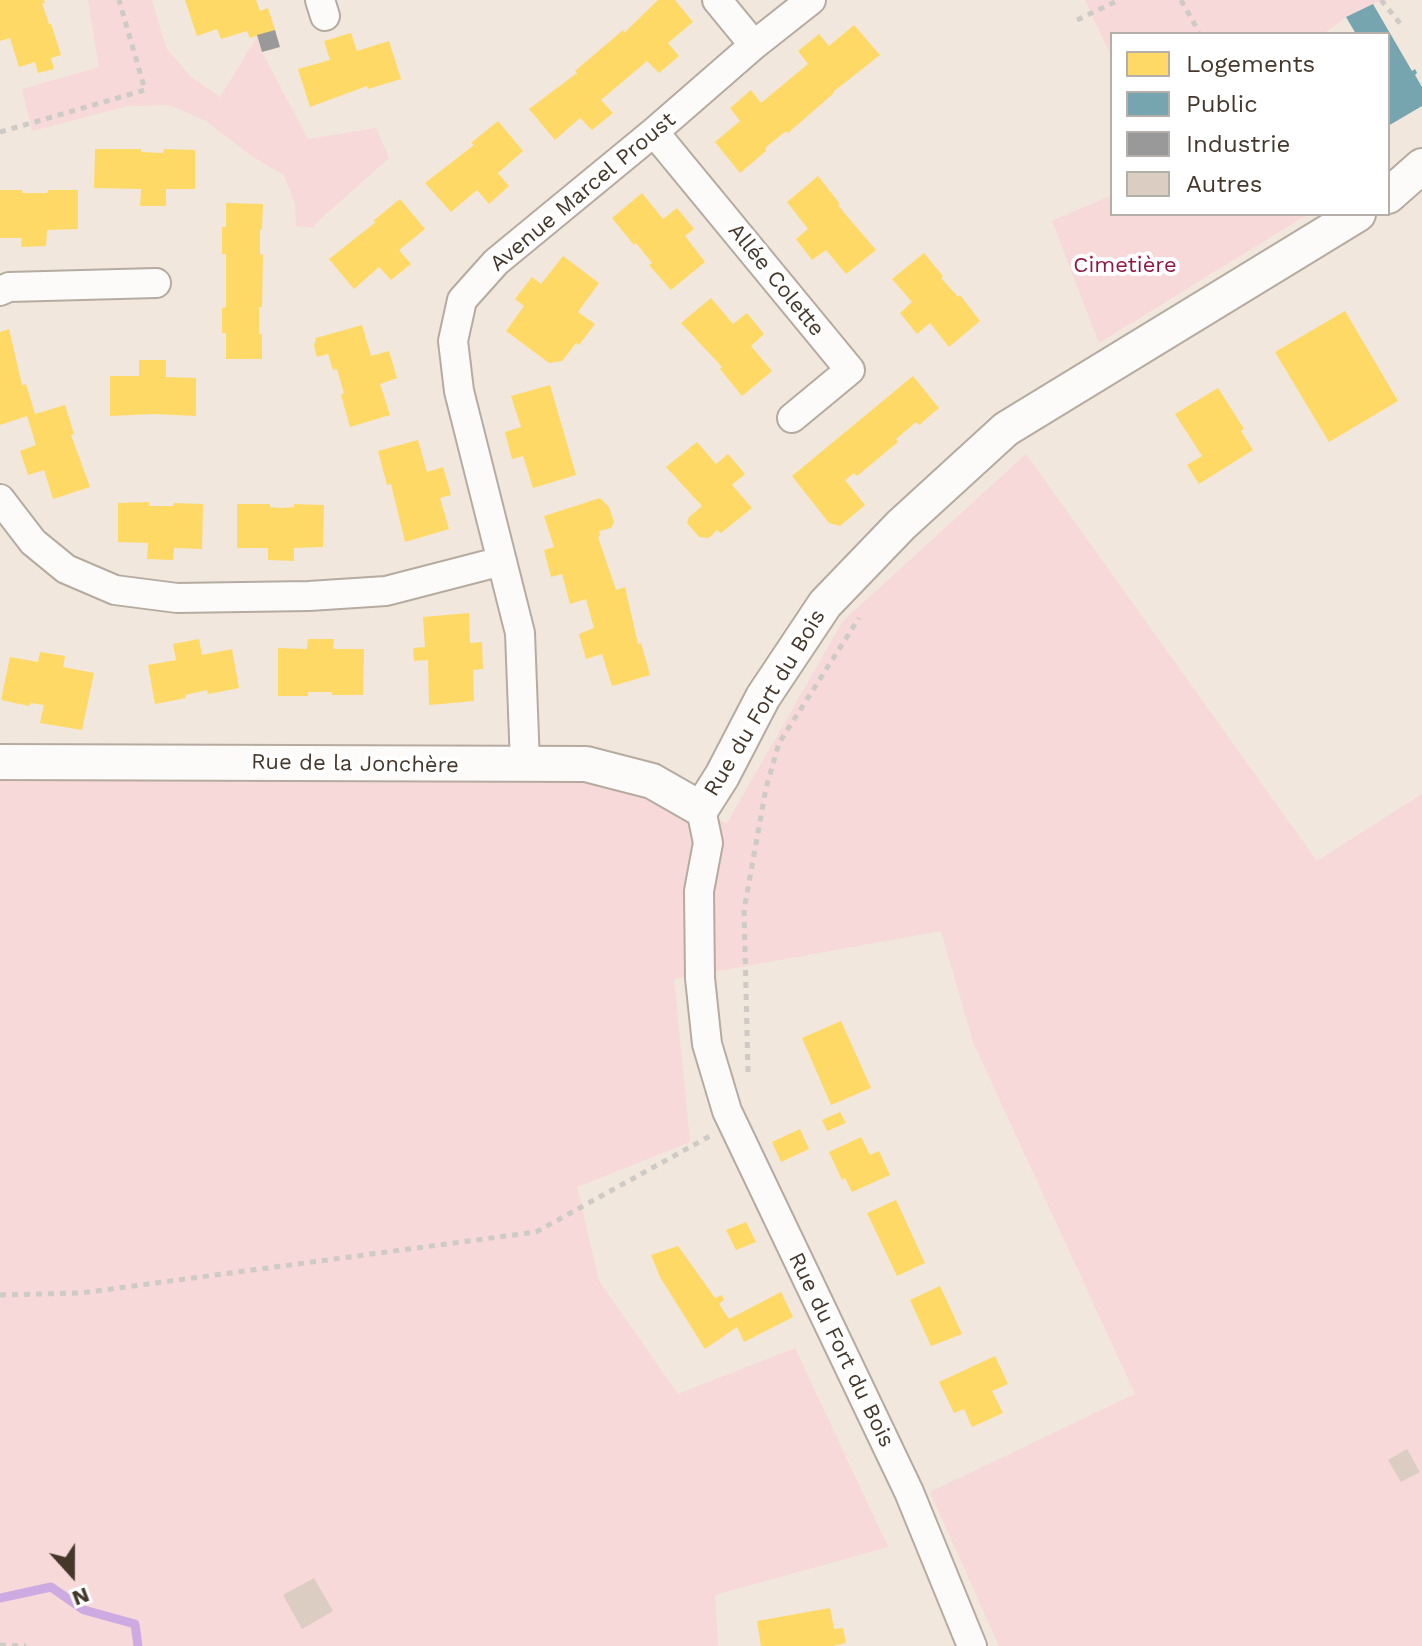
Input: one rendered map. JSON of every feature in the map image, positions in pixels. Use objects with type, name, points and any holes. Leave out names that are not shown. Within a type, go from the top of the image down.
[{"type":"street","points":[[717,0],[754,45]]},
{"type":"street","name":"Avenue Marcel Proust","points":[[525,764],[520,633],[459,391],[453,341],[462,300],[496,262],[811,0]]},
{"type":"street","name":"Allée Colette","points":[[654,132],[850,370],[792,418]]},
{"type":"street","points":[[1390,194],[1422,166]]},
{"type":"street","name":"Rue du Fort du Bois","points":[[972,1646],[909,1492],[732,1124],[707,1044],[700,978],[699,891],[708,843],[701,809],[763,697],[825,604],[901,525],[1006,429],[1355,216]]},
{"type":"street","points":[[0,291],[9,287],[156,283]]},
{"type":"street","points":[[0,499],[33,542],[66,569],[115,590],[177,598],[309,596],[386,591],[502,561]]},
{"type":"street","name":"Rue de la Jonchère","points":[[0,762],[586,764],[652,781],[701,809]]},
{"type":"path","points":[[0,132],[145,90],[119,0]]},
{"type":"path","points":[[1077,20],[1119,0]]},
{"type":"path","points":[[1181,0],[1199,32]]},
{"type":"path","points":[[1381,0],[1403,27]]},
{"type":"path","points":[[748,1076],[744,910],[766,788],[779,743],[860,616]]},
{"type":"path","points":[[0,1295],[81,1293],[536,1232],[732,1124]]},
{"type":"path","points":[[0,1645],[26,1646]]},
{"type":"green space","points":[[88,0],[152,0],[166,48],[190,76],[220,97],[257,37],[308,139],[376,128],[389,158],[314,228],[296,226],[295,204],[284,175],[253,157],[206,121],[169,105],[128,106],[32,131],[22,89],[99,67]]},
{"type":"green space","points":[[1085,0],[1382,0],[1346,17],[1326,32],[1110,32],[1110,54]]},
{"type":"green space","name":"Cimetière","points":[[1110,196],[1110,216],[1305,216],[1099,343],[1052,221]]},
{"type":"green space","points":[[1026,454],[1317,861],[1422,794],[1422,1646],[999,1646],[930,1492],[1135,1394],[973,1042],[941,931],[674,979],[690,1142],[577,1187],[599,1281],[678,1394],[795,1348],[888,1547],[715,1595],[718,1646],[0,1646],[0,780],[532,774],[649,794],[727,823],[843,621]]},
{"type":"building: Logements","points":[[0,0],[44,0],[45,3],[42,3],[61,55],[51,58],[54,69],[38,73],[35,62],[19,67],[10,38],[0,41]]},
{"type":"building: Logements","points":[[185,0],[256,0],[260,11],[268,8],[275,30],[250,38],[247,31],[221,39],[217,29],[197,36]]},
{"type":"building: Logements","points":[[658,0],[675,0],[693,22],[668,43],[679,56],[659,73],[647,61],[601,100],[613,113],[592,130],[580,118],[555,140],[529,109],[577,73],[575,71],[623,30],[624,33]]},
{"type":"building: Logements","points":[[854,25],[880,55],[788,133],[786,131],[765,148],[766,151],[740,173],[715,142],[740,121],[730,108],[751,90],[761,103],[808,64],[798,51],[819,34],[829,46]]},
{"type":"building: Logements","points":[[351,33],[357,51],[389,41],[401,79],[368,89],[367,86],[310,107],[298,69],[330,60],[324,41]]},
{"type":"building: Logements","points":[[498,121],[523,151],[498,173],[509,186],[489,204],[477,190],[451,212],[425,183],[474,145],[471,143]]},
{"type":"building: Logements","points":[[95,149],[141,149],[141,152],[163,153],[164,149],[195,150],[195,189],[166,189],[166,206],[140,206],[141,189],[94,188]]},
{"type":"building: Logements","points":[[818,176],[876,250],[846,274],[826,250],[812,260],[796,239],[808,229],[787,202]]},
{"type":"building: Logements","points":[[0,190],[47,193],[48,190],[78,190],[78,229],[47,230],[46,246],[21,247],[22,238],[0,238]]},
{"type":"building: Logements","points":[[642,193],[663,219],[677,208],[694,229],[685,236],[705,262],[671,290],[649,265],[652,263],[636,243],[634,245],[612,218]]},
{"type":"building: Logements","points":[[400,199],[425,229],[399,250],[411,264],[391,280],[379,267],[354,289],[329,259]]},
{"type":"building: Logements","points":[[226,203],[263,204],[260,230],[262,307],[259,307],[262,359],[226,359],[226,333],[222,333],[222,308],[226,307],[226,254],[222,254],[222,227],[226,227]]},
{"type":"building: Logements","points":[[924,253],[943,276],[941,278],[958,297],[960,295],[980,321],[949,347],[930,323],[917,334],[900,313],[912,302],[892,279]]},
{"type":"building: Logements","points":[[563,256],[599,283],[578,312],[595,324],[562,361],[549,363],[506,331],[524,306],[515,299],[532,277],[541,284]]},
{"type":"building: Logements","points":[[711,298],[733,324],[747,313],[764,334],[751,346],[772,371],[742,396],[720,369],[722,367],[681,323]]},
{"type":"building: Logements","points":[[1345,311],[1398,401],[1329,442],[1275,352]]},
{"type":"building: Logements","points":[[362,325],[371,356],[389,351],[397,378],[380,384],[390,415],[350,427],[337,369],[333,370],[328,354],[317,357],[314,346],[316,338]]},
{"type":"building: Logements","points":[[9,329],[22,385],[26,384],[35,414],[65,405],[74,434],[71,435],[90,487],[53,499],[44,470],[28,475],[20,451],[36,445],[27,416],[0,425],[0,332]]},
{"type":"building: Logements","points":[[139,360],[166,360],[166,377],[196,378],[196,416],[110,416],[110,376],[139,376]]},
{"type":"building: Logements","points":[[913,376],[939,408],[919,425],[916,422],[896,439],[898,442],[857,476],[854,473],[845,480],[865,505],[840,526],[829,523],[792,476]]},
{"type":"building: Logements","points":[[550,385],[576,475],[533,488],[523,456],[512,459],[505,432],[521,427],[511,396]]},
{"type":"building: Logements","points":[[1218,388],[1244,429],[1241,431],[1253,450],[1199,484],[1187,465],[1202,456],[1175,414]]},
{"type":"building: Logements","points":[[418,440],[427,472],[443,467],[451,495],[440,498],[449,529],[405,542],[391,484],[387,485],[378,451]]},
{"type":"building: Logements","points":[[697,442],[716,464],[728,454],[745,474],[732,485],[752,508],[721,533],[717,530],[709,538],[699,537],[687,523],[689,517],[702,506],[666,467]]},
{"type":"building: Logements","points":[[600,498],[609,507],[614,522],[611,528],[599,531],[598,537],[616,590],[625,587],[638,644],[641,643],[650,675],[612,686],[602,654],[586,659],[579,634],[594,628],[586,599],[570,604],[562,574],[551,577],[544,550],[554,547],[544,516]]},
{"type":"building: Logements","points":[[149,502],[149,506],[203,504],[202,549],[174,548],[173,560],[147,559],[148,543],[118,542],[118,503]]},
{"type":"building: Logements","points":[[237,504],[270,504],[270,507],[281,508],[294,507],[294,504],[324,505],[323,547],[294,548],[294,561],[268,560],[268,548],[237,548]]},
{"type":"building: Logements","points":[[469,613],[470,643],[482,642],[483,669],[473,670],[474,701],[429,705],[428,660],[414,661],[413,648],[425,647],[423,617]]},
{"type":"building: Logements","points":[[199,639],[202,655],[232,649],[239,688],[208,694],[207,690],[155,704],[148,665],[176,660],[173,644]]},
{"type":"building: Logements","points":[[308,639],[334,639],[333,649],[364,649],[363,695],[308,692],[308,696],[278,696],[278,648],[307,649]]},
{"type":"building: Logements","points":[[40,652],[65,656],[63,667],[94,673],[82,730],[40,723],[44,705],[31,703],[29,706],[1,700],[10,657],[38,662]]},
{"type":"building: Logements","points":[[841,1021],[871,1088],[831,1105],[802,1038]]},
{"type":"building: Logements","points":[[840,1112],[846,1123],[827,1131],[822,1120]]},
{"type":"building: Logements","points":[[800,1129],[809,1149],[781,1162],[772,1142]]},
{"type":"building: Logements","points":[[861,1137],[870,1155],[879,1151],[890,1175],[852,1192],[845,1178],[842,1180],[829,1152]]},
{"type":"building: Logements","points":[[896,1200],[925,1263],[897,1276],[867,1213]]},
{"type":"building: Logements","points":[[746,1222],[756,1242],[736,1250],[726,1230]]},
{"type":"building: Logements","points":[[678,1246],[715,1298],[722,1295],[724,1300],[719,1304],[729,1319],[781,1292],[793,1317],[744,1342],[737,1327],[705,1349],[660,1277],[651,1255]]},
{"type":"building: Logements","points":[[940,1286],[962,1334],[931,1346],[910,1300]]},
{"type":"building: Logements","points":[[995,1356],[1008,1384],[992,1391],[1003,1413],[972,1427],[964,1409],[954,1413],[939,1382]]},
{"type":"building: Logements","points":[[830,1608],[834,1629],[843,1628],[846,1643],[833,1646],[761,1646],[757,1621]]},
{"type":"building: Public","points":[[1373,4],[1389,32],[1355,32],[1346,17]]},
{"type":"building: Public","points":[[1390,33],[1412,71],[1415,69],[1417,73],[1415,75],[1422,87],[1422,106],[1390,125]]},
{"type":"building: Industrie","points":[[275,30],[280,47],[262,52],[257,35]]},
{"type":"building: Autres","points":[[1407,1449],[1420,1472],[1401,1482],[1388,1460]]},
{"type":"building: Autres","points":[[314,1578],[333,1611],[302,1629],[283,1595]]},
{"type":"waterway","points":[[0,1598],[51,1587],[84,1610],[135,1624],[138,1646]]}]
